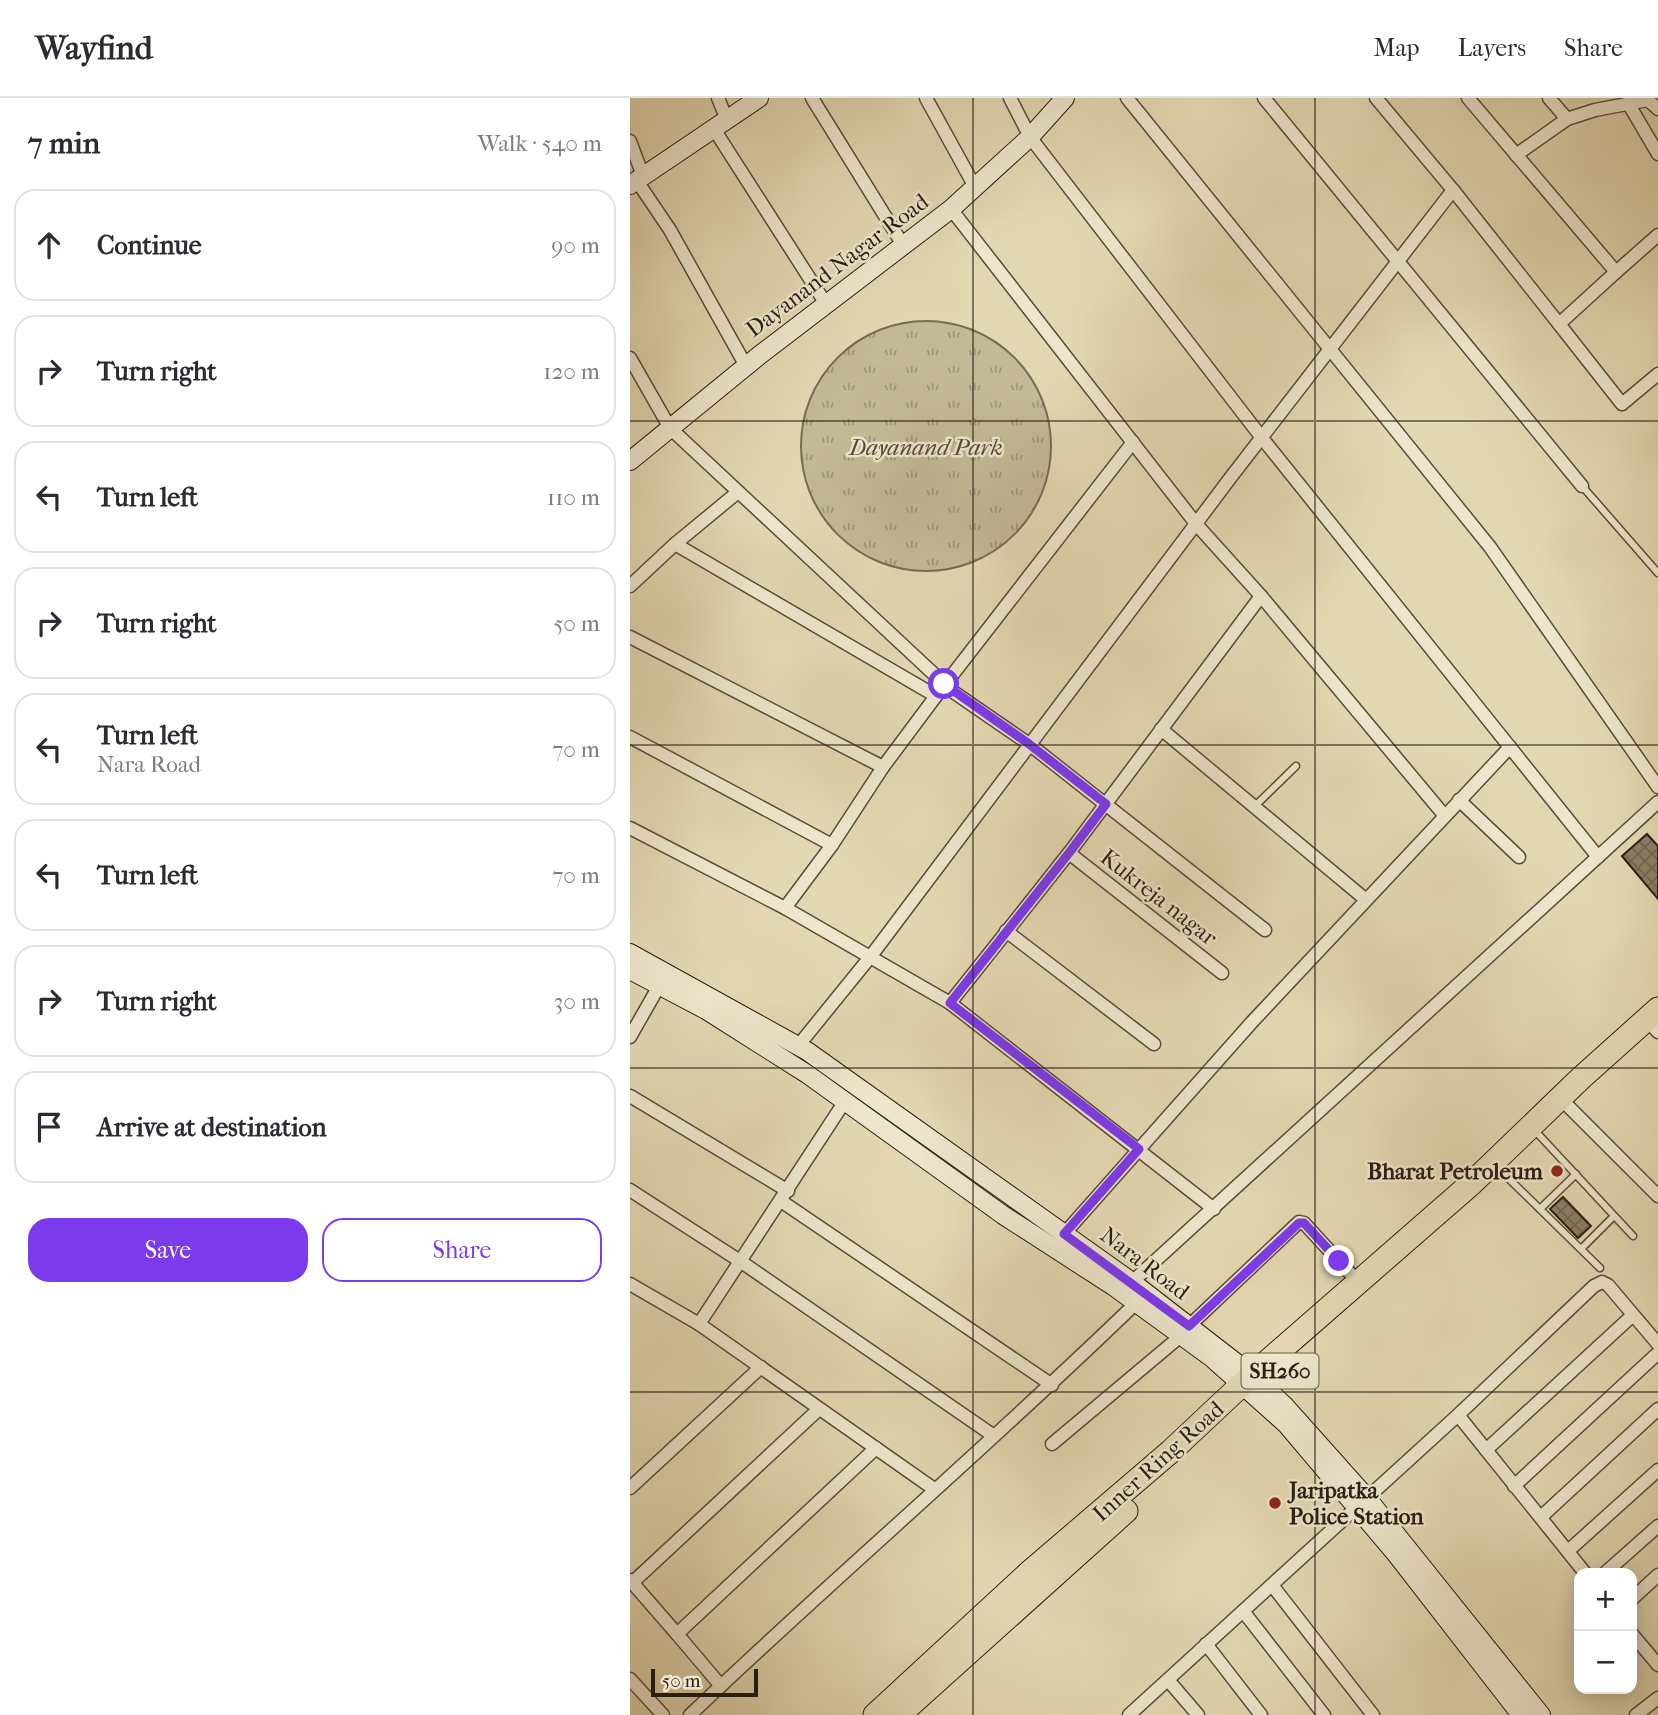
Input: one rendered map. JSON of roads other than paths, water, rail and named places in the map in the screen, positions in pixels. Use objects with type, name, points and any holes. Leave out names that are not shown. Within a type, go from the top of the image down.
[{"type":"highway","name":"Inner Ring Road","points":[[876,1715],[1031,1572],[1502,1172],[1657,1024]]},
{"type":"highway","name":"Inner Ring Road","points":[[899,1715],[1253,1386],[1359,1283],[1657,1024]]},
{"type":"main road","points":[[637,181],[759,98]]},
{"type":"main road","name":"Dayanand Nagar Road","points":[[630,461],[746,366],[951,209],[1030,137],[1065,98]]},
{"type":"main road","name":"Nara Road","points":[[630,953],[798,1045],[1132,1282],[1212,1358],[1284,1405],[1541,1715]]},
{"type":"main road","name":"Nara Road","points":[[630,970],[706,1010],[807,1074],[1003,1215],[1136,1303],[1185,1330]]},
{"type":"main road","name":"Nara Road","points":[[1362,1502],[1521,1715]]},
{"type":"street","points":[[718,98],[720,124],[826,304]]},
{"type":"street","points":[[812,98],[903,245]]},
{"type":"street","points":[[926,98],[975,187]]},
{"type":"street","points":[[1010,98],[1030,137],[1262,438],[1598,857]]},
{"type":"street","points":[[1127,98],[1490,547],[1658,787]]},
{"type":"street","points":[[1264,98],[1582,486]]},
{"type":"street","points":[[1376,98],[1453,190],[1622,404],[1658,374]]},
{"type":"street","points":[[1468,98],[1616,272]]},
{"type":"street","points":[[1549,98],[1567,119]]},
{"type":"street","points":[[1516,155],[1567,119],[1628,103],[1651,102]]},
{"type":"street","points":[[1628,103],[1658,154]]},
{"type":"street","points":[[630,141],[637,181],[670,230],[746,366]]},
{"type":"street","points":[[798,1045],[871,956],[1029,744],[1453,190]]},
{"type":"street","points":[[951,209],[1197,525],[1261,596],[1444,815]]},
{"type":"street","points":[[1559,324],[1658,235]]},
{"type":"street","points":[[630,358],[670,428],[944,684],[1029,744],[1265,930]]},
{"type":"street","points":[[785,908],[944,684],[1133,442]]},
{"type":"street","points":[[630,586],[675,544],[738,492]]},
{"type":"street","points":[[675,544],[936,696]]},
{"type":"street","points":[[950,1003],[1069,853],[1261,596]]},
{"type":"street","points":[[630,637],[883,767]]},
{"type":"street","points":[[1161,729],[1365,899]]},
{"type":"street","points":[[630,737],[832,845]]},
{"type":"street","points":[[1064,1234],[1365,899],[1510,747]]},
{"type":"street","points":[[1459,800],[1519,857]]},
{"type":"street","points":[[1132,1282],[1658,802]]},
{"type":"street","points":[[630,828],[785,908],[950,1003],[1214,1209]]},
{"type":"street","name":"Kukreja nagar","points":[[1069,853],[1223,973]]},
{"type":"street","points":[[1006,931],[1154,1044]]},
{"type":"street","points":[[630,1037],[659,986]]},
{"type":"street","points":[[630,1096],[785,1196],[1052,1385]]},
{"type":"street","points":[[699,1324],[845,1101]]},
{"type":"street","points":[[1569,1107],[1658,1196]]},
{"type":"street","points":[[630,1190],[740,1261],[994,1436]]},
{"type":"street","points":[[1052,1444],[1185,1330],[1299,1223],[1304,1223],[1359,1283]]},
{"type":"street","points":[[1129,1715],[1458,1415],[1594,1286],[1602,1282],[1608,1285],[1658,1344]]},
{"type":"street","points":[[630,1284],[699,1324],[934,1489]]},
{"type":"street","points":[[691,1715],[934,1489],[1052,1385],[1136,1303]]},
{"type":"street","points":[[1486,1450],[1633,1315]]},
{"type":"street","points":[[1514,1486],[1658,1353]]},
{"type":"street","points":[[630,1488],[761,1367]]},
{"type":"street","points":[[721,1686],[631,1581],[819,1409]]},
{"type":"street","points":[[1541,1517],[1658,1409]]},
{"type":"street","points":[[1458,1415],[1581,1568]]},
{"type":"street","points":[[677,1634],[876,1448]]},
{"type":"street","points":[[1568,1551],[1658,1470]]},
{"type":"street","points":[[1611,1568],[1658,1526]]},
{"type":"street","points":[[1637,1594],[1658,1575]]},
{"type":"street","points":[[1272,1585],[1373,1715]]},
{"type":"street","points":[[1243,1611],[1324,1715]]},
{"type":"street","points":[[1637,1640],[1658,1665]]},
{"type":"street","points":[[1206,1644],[1261,1715]]},
{"type":"street","points":[[630,1679],[663,1715]]},
{"type":"street","points":[[1168,1680],[1198,1715]]},
{"type":"street","points":[[1636,1715],[1658,1698]]},
{"type":"lane","points":[[1582,486],[1658,573]]},
{"type":"lane","points":[[1254,807],[1296,766]]},
{"type":"lane","points":[[1539,1135],[1633,1236]]},
{"type":"lane","points":[[1502,1172],[1600,1268]]},
{"type":"lane","points":[[1541,1209],[1576,1174]]},
{"type":"lane","points":[[1581,1249],[1614,1216]]},
{"type":"place","name":"Bharat Petroleum","points":[[1557,1171]]},
{"type":"place","name":"Jaripatka Police Station","points":[[1275,1503]]},
{"type":"park label","name":"Dayanand Park","points":[[926,447]]}]
